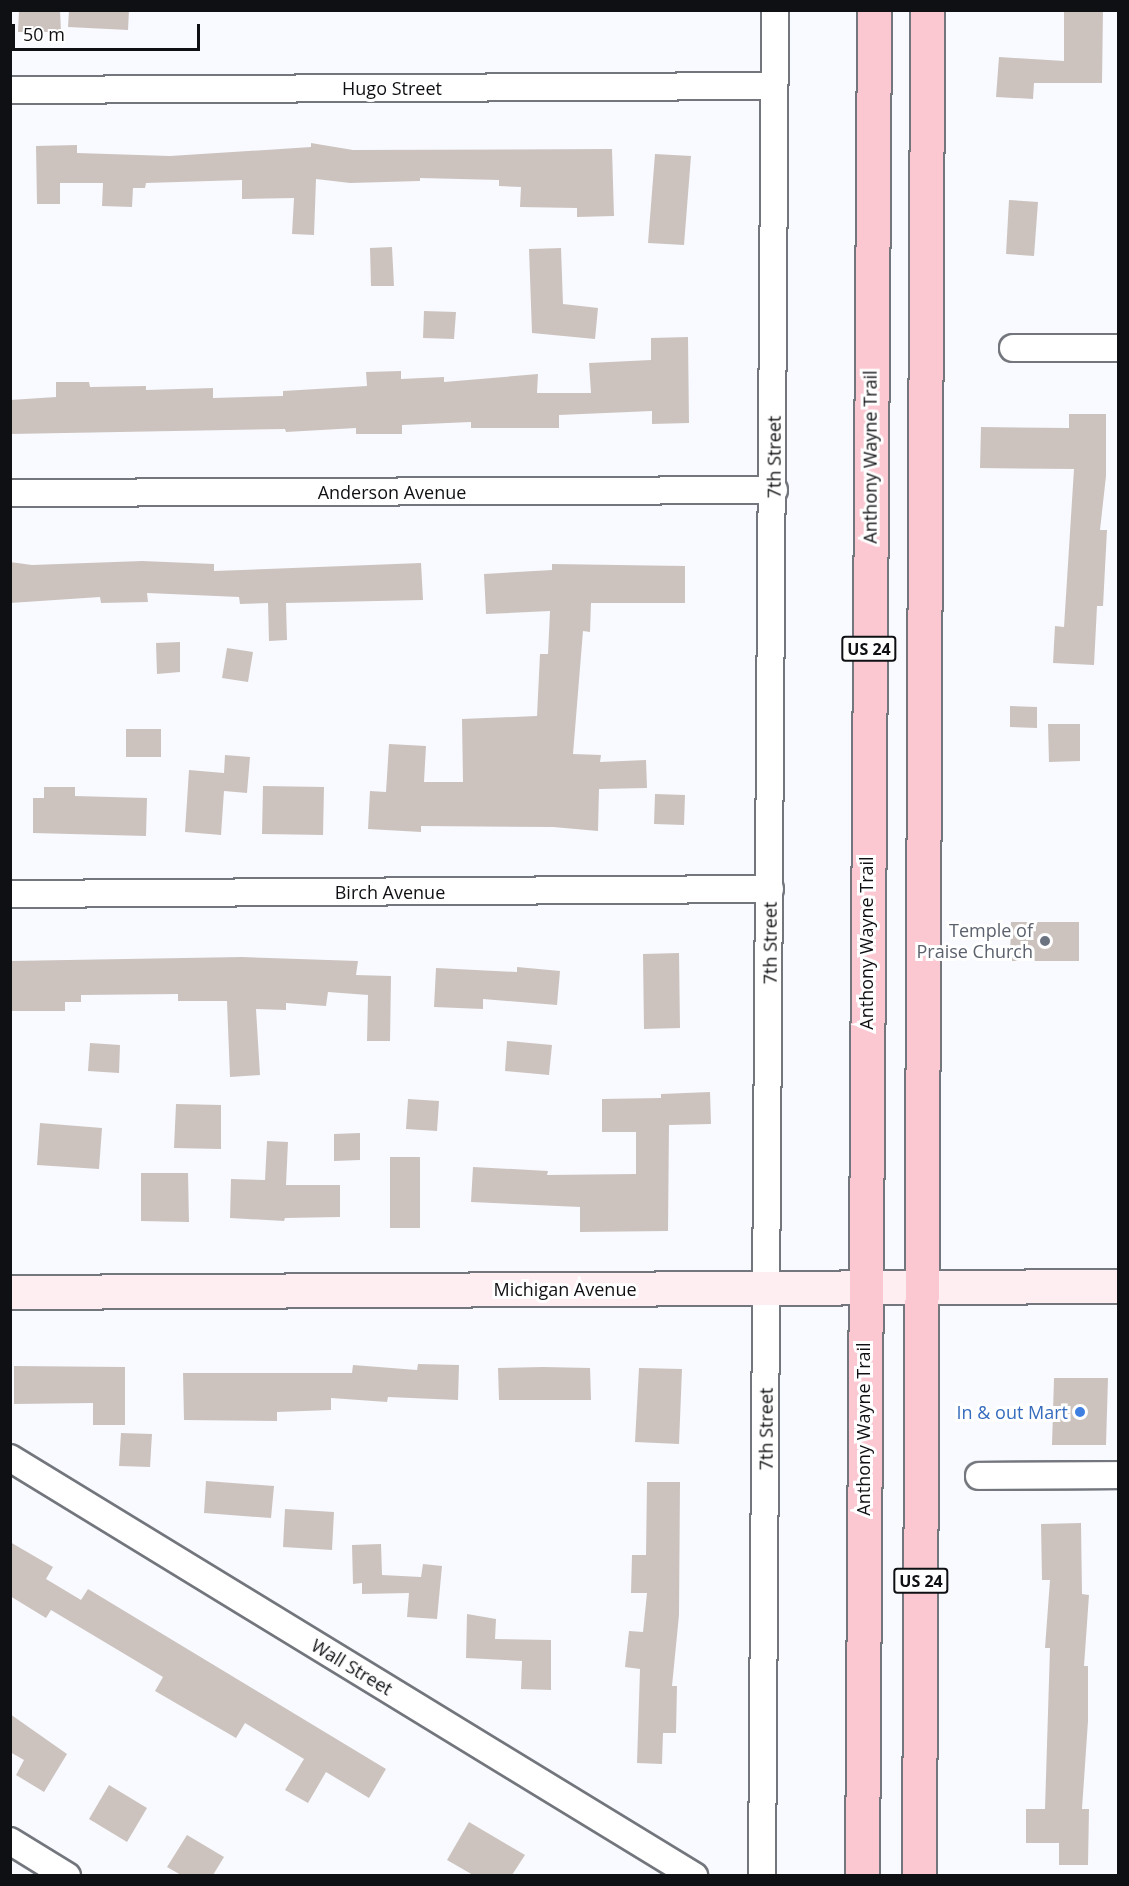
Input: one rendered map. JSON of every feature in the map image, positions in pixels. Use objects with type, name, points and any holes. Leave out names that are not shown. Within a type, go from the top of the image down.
[{"type":"highway","name":"Anthony Wayne Trail","points":[[862,1875],[874,10]]},
{"type":"highway","name":"US 24","points":[[920,1875],[927,10]]},
{"type":"street","name":"7th Street","points":[[762,1875],[774,490],[775,10]]},
{"type":"street","name":"Hugo Street","points":[[10,90],[774,86]]},
{"type":"street","points":[[1013,348],[1119,348]]},
{"type":"street","name":"Anderson Avenue","points":[[10,493],[774,490]]},
{"type":"street","name":"Birch Avenue","points":[[10,894],[770,889]]},
{"type":"street","name":"Michigan Avenue","points":[[10,1292],[1119,1286]]},
{"type":"street","name":"Wall Street","points":[[10,1458],[694,1875]]},
{"type":"street","points":[[979,1476],[1119,1475]]},
{"type":"street","points":[[10,1841],[67,1875]]},
{"type":"building","points":[[19,10],[60,10],[61,32],[18,32]]},
{"type":"building","points":[[69,10],[129,10],[128,30],[68,27]]},
{"type":"building","points":[[1064,10],[1103,10],[1102,83],[1034,83],[1033,99],[996,97],[999,57],[1064,61]]},
{"type":"building","points":[[311,143],[353,150],[612,149],[614,216],[577,217],[577,208],[520,207],[521,187],[499,186],[499,180],[420,178],[420,181],[350,183],[316,179],[314,235],[292,234],[294,198],[242,199],[242,180],[146,183],[145,188],[133,188],[132,207],[102,206],[103,183],[60,183],[60,204],[37,204],[36,146],[77,145],[77,153],[170,156],[311,147]]},
{"type":"building","points":[[655,154],[691,156],[684,245],[648,243]]},
{"type":"building","points":[[1009,200],[1038,202],[1034,256],[1006,254]]},
{"type":"building","points":[[392,247],[394,286],[371,286],[370,248]]},
{"type":"building","points":[[561,248],[563,304],[598,308],[595,339],[532,333],[529,249]]},
{"type":"building","points":[[424,311],[456,312],[454,339],[423,338]]},
{"type":"building","points":[[688,337],[689,423],[652,424],[652,411],[559,415],[559,428],[471,428],[471,422],[402,425],[402,434],[356,434],[356,428],[286,432],[285,429],[10,434],[10,400],[56,397],[56,382],[89,382],[90,387],[146,386],[146,390],[213,388],[213,398],[283,396],[283,391],[367,386],[366,372],[401,371],[401,379],[444,377],[444,382],[538,374],[537,393],[591,393],[589,363],[651,360],[651,338]]},
{"type":"building","points":[[1069,414],[1106,414],[1106,476],[1100,530],[1107,530],[1103,606],[1097,606],[1094,665],[1053,663],[1055,626],[1064,627],[1074,469],[980,468],[981,427],[1069,428]]},
{"type":"building","points":[[142,561],[214,564],[214,571],[421,563],[423,600],[286,603],[287,640],[269,641],[268,603],[240,604],[239,597],[147,593],[148,602],[101,603],[100,597],[10,603],[10,562],[32,565]]},
{"type":"building","points":[[552,564],[685,566],[685,603],[591,603],[590,632],[583,631],[573,754],[601,755],[600,762],[646,760],[647,788],[599,789],[598,831],[553,827],[421,826],[421,832],[368,829],[370,791],[386,792],[389,744],[426,746],[424,782],[463,782],[462,719],[537,716],[540,654],[548,654],[550,611],[486,614],[484,574],[552,570]]},
{"type":"building","points":[[180,642],[180,672],[157,674],[156,643]]},
{"type":"building","points":[[227,648],[253,652],[248,682],[222,678]]},
{"type":"building","points":[[1010,706],[1037,707],[1037,728],[1010,727]]},
{"type":"building","points":[[1048,724],[1080,724],[1080,761],[1049,762]]},
{"type":"building","points":[[126,729],[161,729],[161,757],[126,757]]},
{"type":"building","points":[[225,755],[250,757],[247,793],[224,791],[221,835],[185,832],[189,770],[224,773]]},
{"type":"building","points":[[263,786],[324,787],[323,835],[262,834]]},
{"type":"building","points":[[44,787],[75,787],[75,796],[147,798],[146,836],[33,833],[33,798],[44,798]]},
{"type":"building","points":[[655,794],[685,795],[684,825],[654,824]]},
{"type":"building","name":"Temple of Praise Church","points":[[1011,922],[1079,922],[1079,961],[1010,961]]},
{"type":"building","points":[[679,953],[680,1028],[644,1029],[643,954]]},
{"type":"building","points":[[242,957],[358,961],[356,975],[391,976],[390,1041],[367,1041],[368,995],[328,992],[326,1006],[286,1003],[286,1010],[256,1009],[260,1075],[230,1077],[227,1001],[178,1001],[178,994],[81,995],[81,1002],[65,1002],[65,1011],[10,1011],[10,961]]},
{"type":"building","points":[[517,967],[560,971],[557,1005],[483,999],[483,1009],[434,1007],[436,968],[517,972]]},
{"type":"building","points":[[507,1041],[552,1045],[549,1075],[505,1071]]},
{"type":"building","points":[[90,1043],[120,1045],[119,1073],[88,1071]]},
{"type":"building","points":[[710,1092],[711,1124],[669,1125],[668,1231],[580,1232],[580,1207],[471,1202],[473,1167],[548,1171],[547,1175],[636,1174],[636,1132],[602,1132],[602,1099],[661,1098],[661,1094]]},
{"type":"building","points":[[408,1099],[439,1101],[437,1131],[406,1129]]},
{"type":"building","points":[[176,1104],[221,1105],[221,1149],[174,1148]]},
{"type":"building","points":[[40,1123],[102,1128],[99,1169],[37,1165]]},
{"type":"building","points":[[360,1133],[360,1160],[334,1161],[334,1134]]},
{"type":"building","points":[[267,1141],[288,1142],[286,1185],[340,1185],[340,1217],[285,1218],[284,1221],[230,1218],[231,1179],[265,1180]]},
{"type":"building","points":[[390,1157],[420,1157],[420,1228],[390,1228]]},
{"type":"building","points":[[141,1173],[188,1173],[189,1222],[141,1221]]},
{"type":"building","points":[[418,1364],[459,1365],[458,1400],[388,1397],[387,1402],[331,1398],[331,1410],[277,1412],[277,1421],[184,1420],[183,1373],[352,1373],[353,1365],[417,1370]]},
{"type":"building","points":[[14,1366],[125,1367],[125,1425],[93,1425],[93,1403],[14,1404]]},
{"type":"building","points":[[498,1368],[590,1368],[591,1400],[499,1400]]},
{"type":"building","points":[[639,1368],[682,1369],[679,1444],[635,1442]]},
{"type":"building","name":"In & out Mart","points":[[1054,1378],[1108,1378],[1106,1445],[1052,1445]]},
{"type":"building","points":[[121,1433],[152,1434],[150,1467],[119,1466]]},
{"type":"building","points":[[206,1481],[274,1486],[271,1518],[204,1513]]},
{"type":"building","points":[[647,1482],[680,1482],[679,1615],[672,1686],[677,1686],[676,1733],[663,1733],[662,1764],[637,1763],[640,1669],[625,1667],[629,1631],[643,1632],[647,1593],[631,1593],[632,1555],[646,1555]]},
{"type":"building","points":[[285,1509],[334,1512],[332,1550],[283,1547]]},
{"type":"building","points":[[1081,1523],[1082,1594],[1089,1595],[1084,1666],[1088,1666],[1088,1721],[1082,1809],[1089,1809],[1088,1865],[1059,1865],[1059,1843],[1026,1843],[1026,1809],[1045,1809],[1050,1648],[1045,1648],[1050,1580],[1042,1580],[1041,1524]]},
{"type":"building","points":[[10,1542],[53,1567],[46,1579],[81,1600],[88,1589],[386,1769],[369,1798],[326,1772],[308,1803],[285,1790],[304,1759],[245,1723],[236,1738],[155,1691],[163,1677],[51,1610],[46,1618],[10,1596]]},
{"type":"building","points":[[381,1544],[382,1575],[421,1577],[423,1564],[442,1566],[437,1619],[407,1617],[409,1593],[362,1594],[362,1583],[353,1584],[352,1545]]},
{"type":"building","points":[[467,1614],[496,1619],[495,1639],[551,1640],[551,1690],[521,1689],[522,1661],[466,1658]]},
{"type":"building","points":[[10,1714],[67,1754],[44,1792],[16,1775],[24,1760],[10,1752]]},
{"type":"building","points":[[109,1785],[147,1808],[127,1842],[89,1819]]},
{"type":"building","points":[[469,1822],[525,1855],[512,1875],[473,1875],[447,1860]]},
{"type":"building","points":[[187,1835],[224,1857],[213,1875],[181,1875],[167,1867]]},
{"type":"place","name":"Temple of Praise Church","points":[[1045,941]]},
{"type":"place","name":"In & out Mart","points":[[1080,1412]]}]
